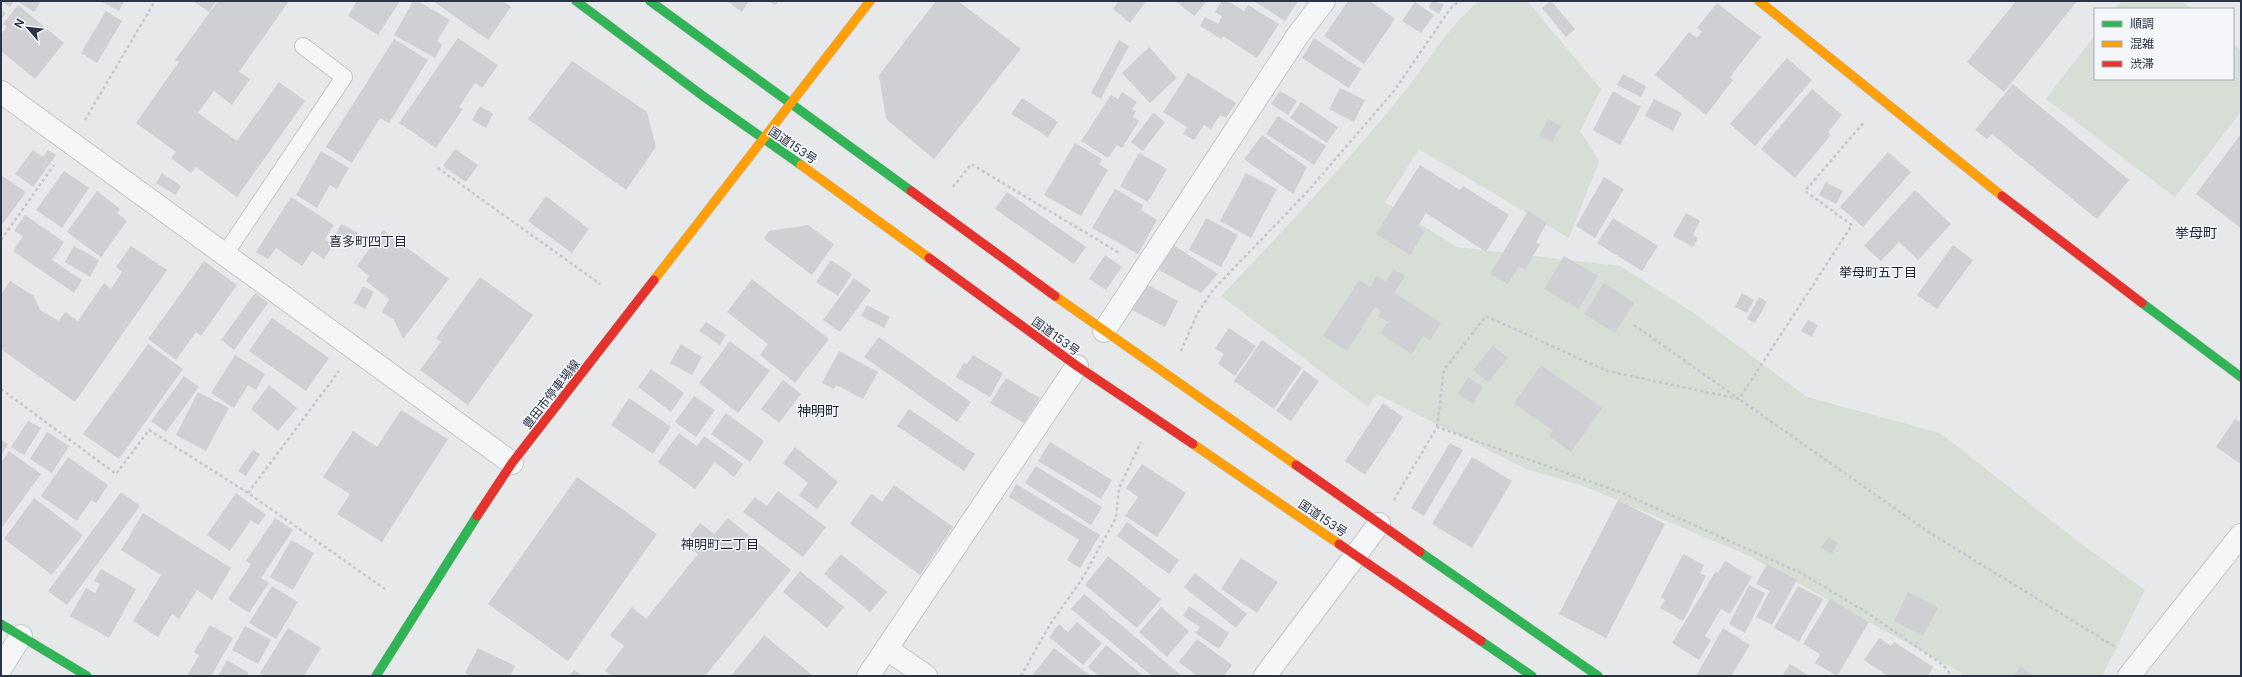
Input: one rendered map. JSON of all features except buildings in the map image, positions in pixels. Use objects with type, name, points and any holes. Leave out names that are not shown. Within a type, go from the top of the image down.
[{"type":"main road","name":"国道153号","points":[[576,1],[763,139],[836,189],[1077,366],[1153,416],[1532,676]]},
{"type":"main road","points":[[650,1],[1104,332],[1598,676]]},
{"type":"main road","name":"豊田市停車場線","points":[[376,676],[416,610],[512,463],[763,139],[792,105],[870,1]]},
{"type":"main road","points":[[1759,1],[2039,226],[2241,377]]},
{"type":"main road","points":[[1,624],[87,676]]},
{"type":"street","points":[[1104,332],[1298,35],[1324,1]]},
{"type":"street","points":[[1,92],[512,463]]},
{"type":"street","points":[[868,676],[1077,366]]},
{"type":"street","points":[[1265,676],[1380,524]]},
{"type":"street","points":[[2134,669],[2241,535]]},
{"type":"street","points":[[1,668],[21,636]]},
{"type":"street","points":[[887,649],[926,676]]},
{"type":"lane","points":[[225,254],[344,76],[303,46]]},
{"type":"path","points":[[1169,377],[1197,314],[1214,290],[1308,191],[1394,91],[1450,9],[1459,1]]},
{"type":"path","points":[[1739,399],[1852,225],[1805,192],[1866,119]]},
{"type":"path","points":[[951,191],[971,164],[1145,268]]},
{"type":"path","points":[[438,168],[600,284]]},
{"type":"path","points":[[1380,524],[1437,426],[1444,370],[1486,316],[1607,371],[1739,399]]},
{"type":"path","points":[[1634,325],[1930,533],[2134,669]]},
{"type":"path","points":[[248,493],[356,349]]},
{"type":"path","points":[[1,389],[116,474],[149,430],[248,493],[385,589]]},
{"type":"path","points":[[1021,676],[1049,626],[1082,579],[1116,518],[1119,488],[1153,416]]},
{"type":"path","points":[[1437,426],[1620,492],[1801,573],[1866,612],[1943,665],[1952,676]]},
{"type":"shaded area","points":[[1479,1],[1527,1],[1601,89],[1580,131],[1599,161],[1569,238],[1419,149],[1385,202],[1457,247],[1620,266],[1692,312],[1807,397],[1940,433],[2080,543],[2145,590],[2102,676],[1963,676],[1960,672],[1749,556],[1584,486],[1526,469],[1377,394],[1368,407],[1221,296],[1358,148],[1411,84],[1447,34]]},
{"type":"shaded area","points":[[2122,1],[2182,1],[2190,8],[2116,8]]},
{"type":"shaded area","points":[[2094,36],[2094,80],[2234,80],[2234,45],[2241,50],[2241,112],[2175,197],[2046,99]]},
{"type":"traffic: fast","points":[[576,1],[703,96],[801,165]]},
{"type":"traffic: fast","points":[[650,1],[911,191]]},
{"type":"traffic: fast","points":[[2142,303],[2241,377]]},
{"type":"traffic: fast","points":[[376,676],[477,516]]},
{"type":"traffic: fast","points":[[1420,552],[1598,676]]},
{"type":"traffic: fast","points":[[1,624],[87,676]]},
{"type":"traffic: fast","points":[[1481,641],[1532,676]]},
{"type":"traffic: slow","points":[[654,280],[870,1]]},
{"type":"traffic: slow","points":[[1759,1],[2002,196]]},
{"type":"traffic: slow","points":[[801,165],[929,258]]},
{"type":"traffic: slow","points":[[1055,296],[1296,465]]},
{"type":"traffic: slow","points":[[1193,444],[1339,544]]},
{"type":"traffic: jam","points":[[911,191],[1055,296]]},
{"type":"traffic: jam","points":[[2002,196],[2142,303]]},
{"type":"traffic: jam","points":[[929,258],[1077,366],[1193,444]]},
{"type":"traffic: jam","points":[[477,516],[512,463],[654,280]]},
{"type":"traffic: jam","points":[[1296,465],[1420,552]]},
{"type":"traffic: jam","points":[[1339,544],[1481,641]]},
{"type":"district","name":"挙母町","points":[[2196,232]]},
{"type":"district","name":"喜多町四丁目","points":[[368,241]]},
{"type":"district","name":"挙母町五丁目","points":[[1878,272]]},
{"type":"district","name":"神明町","points":[[818,410]]},
{"type":"district","name":"神明町二丁目","points":[[720,544]]}]
